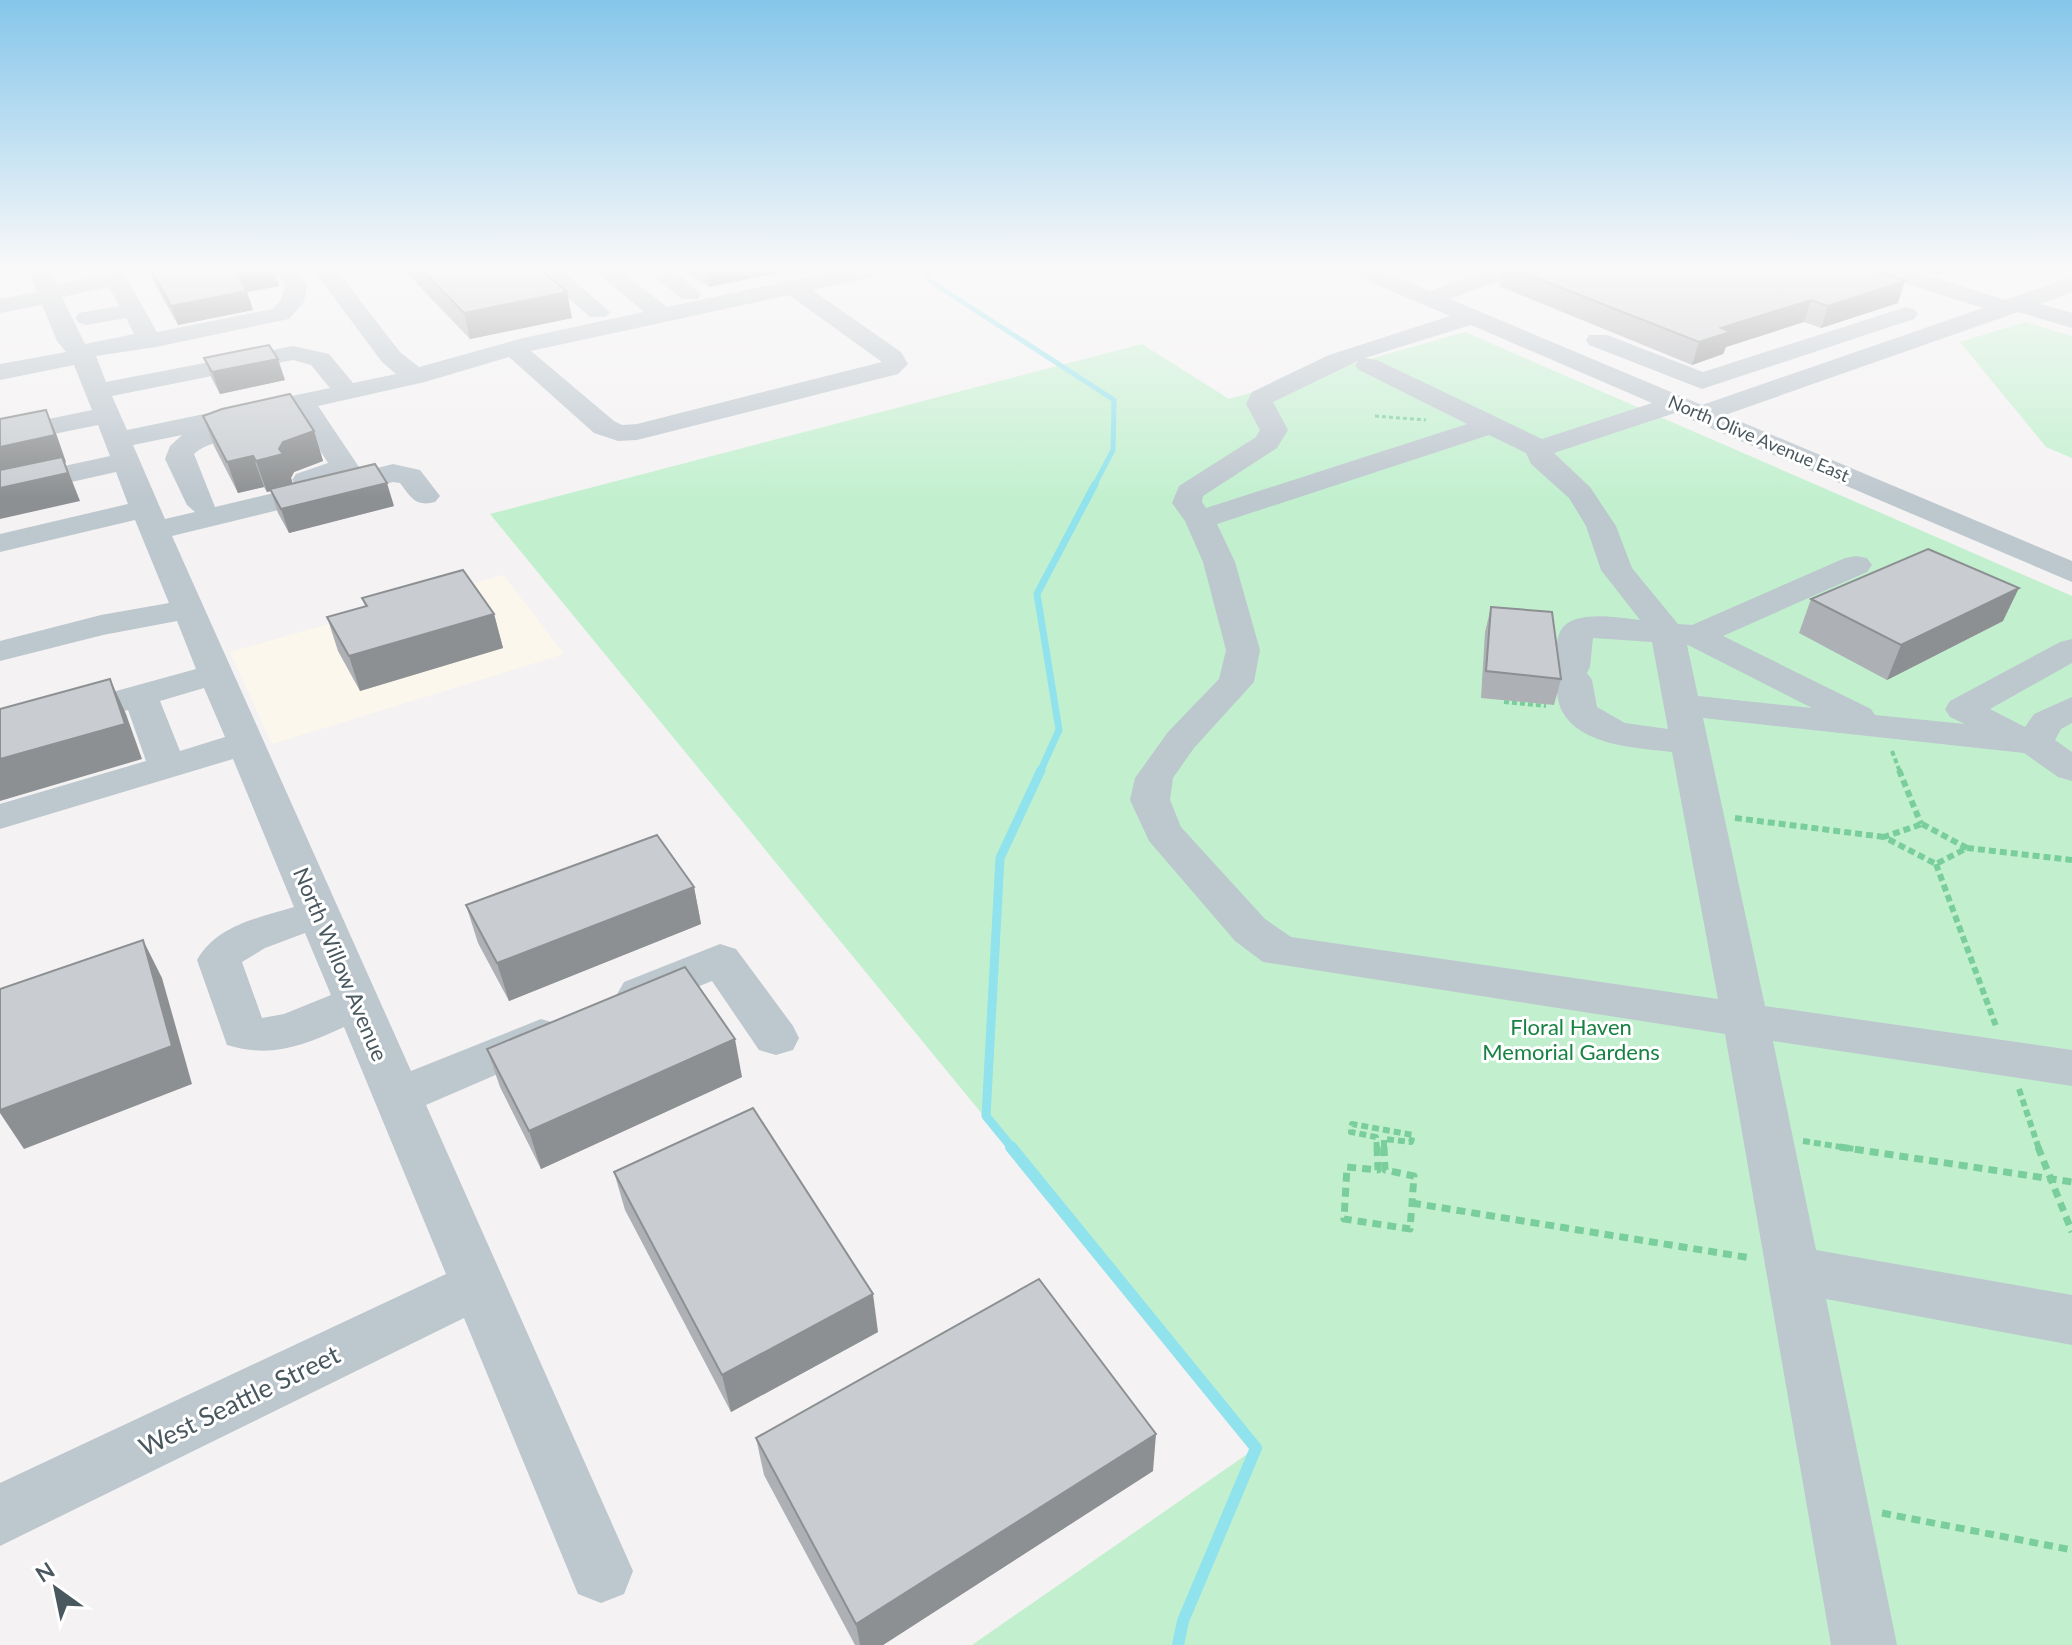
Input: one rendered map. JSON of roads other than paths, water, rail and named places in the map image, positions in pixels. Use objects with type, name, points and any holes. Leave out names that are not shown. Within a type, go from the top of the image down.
[{"type":"street","points":[[11,345],[232,512],[246,541]]},
{"type":"street","name":"North Willow Avenue","points":[[71,345],[112,420],[188,609],[601,1571]]},
{"type":"street","points":[[81,345],[112,420],[202,505]]},
{"type":"street","points":[[112,420],[127,345]]},
{"type":"street","points":[[0,543],[112,420],[146,345]]},
{"type":"street","points":[[382,345],[391,357],[416,377]]},
{"type":"street","points":[[523,356],[561,345]]},
{"type":"street","points":[[0,437],[112,420],[198,430],[305,407],[346,393],[416,377],[574,345]]},
{"type":"street","points":[[523,356],[604,427],[618,433],[667,424],[889,369],[895,364],[892,357],[875,345]]},
{"type":"street","points":[[1382,345],[1312,370],[1261,398],[1259,404],[1266,411],[1274,430],[1267,442],[1189,492],[1187,503],[1200,520],[1219,562],[1243,650],[1236,682],[1181,740],[1154,778],[1150,800],[1163,832],[1250,930],[1279,951],[2072,1068]]},
{"type":"street","name":"North Olive Avenue East","points":[[1539,345],[2072,572]]},
{"type":"street","points":[[1610,345],[1702,381],[1740,401]]},
{"type":"street","points":[[1702,381],[1813,345]]},
{"type":"street","points":[[1830,345],[1865,357]]},
{"type":"street","points":[[1702,414],[1901,345]]},
{"type":"street","points":[[0,489],[112,420],[171,376],[278,354],[312,354],[326,363],[346,393]]},
{"type":"street","points":[[1368,365],[1540,449],[1677,403]]},
{"type":"street","points":[[171,376],[198,430]]},
{"type":"street","points":[[202,505],[330,474],[345,467],[305,407]]},
{"type":"street","points":[[112,420],[182,465]]},
{"type":"street","points":[[0,471],[112,420]]},
{"type":"street","points":[[1200,520],[1491,425]]},
{"type":"street","points":[[198,430],[180,452],[182,465],[202,505]]},
{"type":"street","points":[[1540,449],[1541,458],[1580,493],[1601,526],[1617,570],[1681,634],[1885,734]]},
{"type":"street","points":[[232,512],[393,473],[410,476],[425,496]]},
{"type":"street","points":[[1856,565],[1681,634],[1585,628],[1576,633],[1567,684],[1580,711],[1588,719],[1628,735],[1686,724],[2034,743],[2072,738]]},
{"type":"street","points":[[0,651],[101,625],[188,609]]},
{"type":"street","points":[[1681,634],[1686,724],[1745,1018],[1774,1264],[1864,1645]]},
{"type":"street","points":[[2072,649],[1963,709],[2034,743],[2072,769]]},
{"type":"street","points":[[0,735],[216,674]]},
{"type":"street","points":[[140,695],[167,767]]},
{"type":"street","points":[[2034,743],[2047,722],[2072,708]]},
{"type":"street","points":[[0,817],[246,743]]},
{"type":"street","points":[[319,914],[243,941],[219,960],[244,1033],[273,1036],[357,1002]]},
{"type":"street","points":[[397,1097],[720,960],[776,1038]]},
{"type":"street","points":[[1774,1264],[2072,1320]]},
{"type":"street","name":"West Seattle Street","points":[[0,1515],[478,1285]]},
{"type":"waterway","points":[[1029,345],[1114,400],[1113,450],[1094,486]]},
{"type":"waterway","points":[[1040,772],[1059,730],[1037,594],[1095,484]]},
{"type":"waterway","points":[[1013,1149],[986,1116],[1000,858],[1041,770]]},
{"type":"waterway","points":[[1011,1147],[1256,1448],[1183,1621],[1178,1645]]},
{"type":"park label","name":"Floral Haven Memorial Gardens","points":[[1571,1038]]}]
